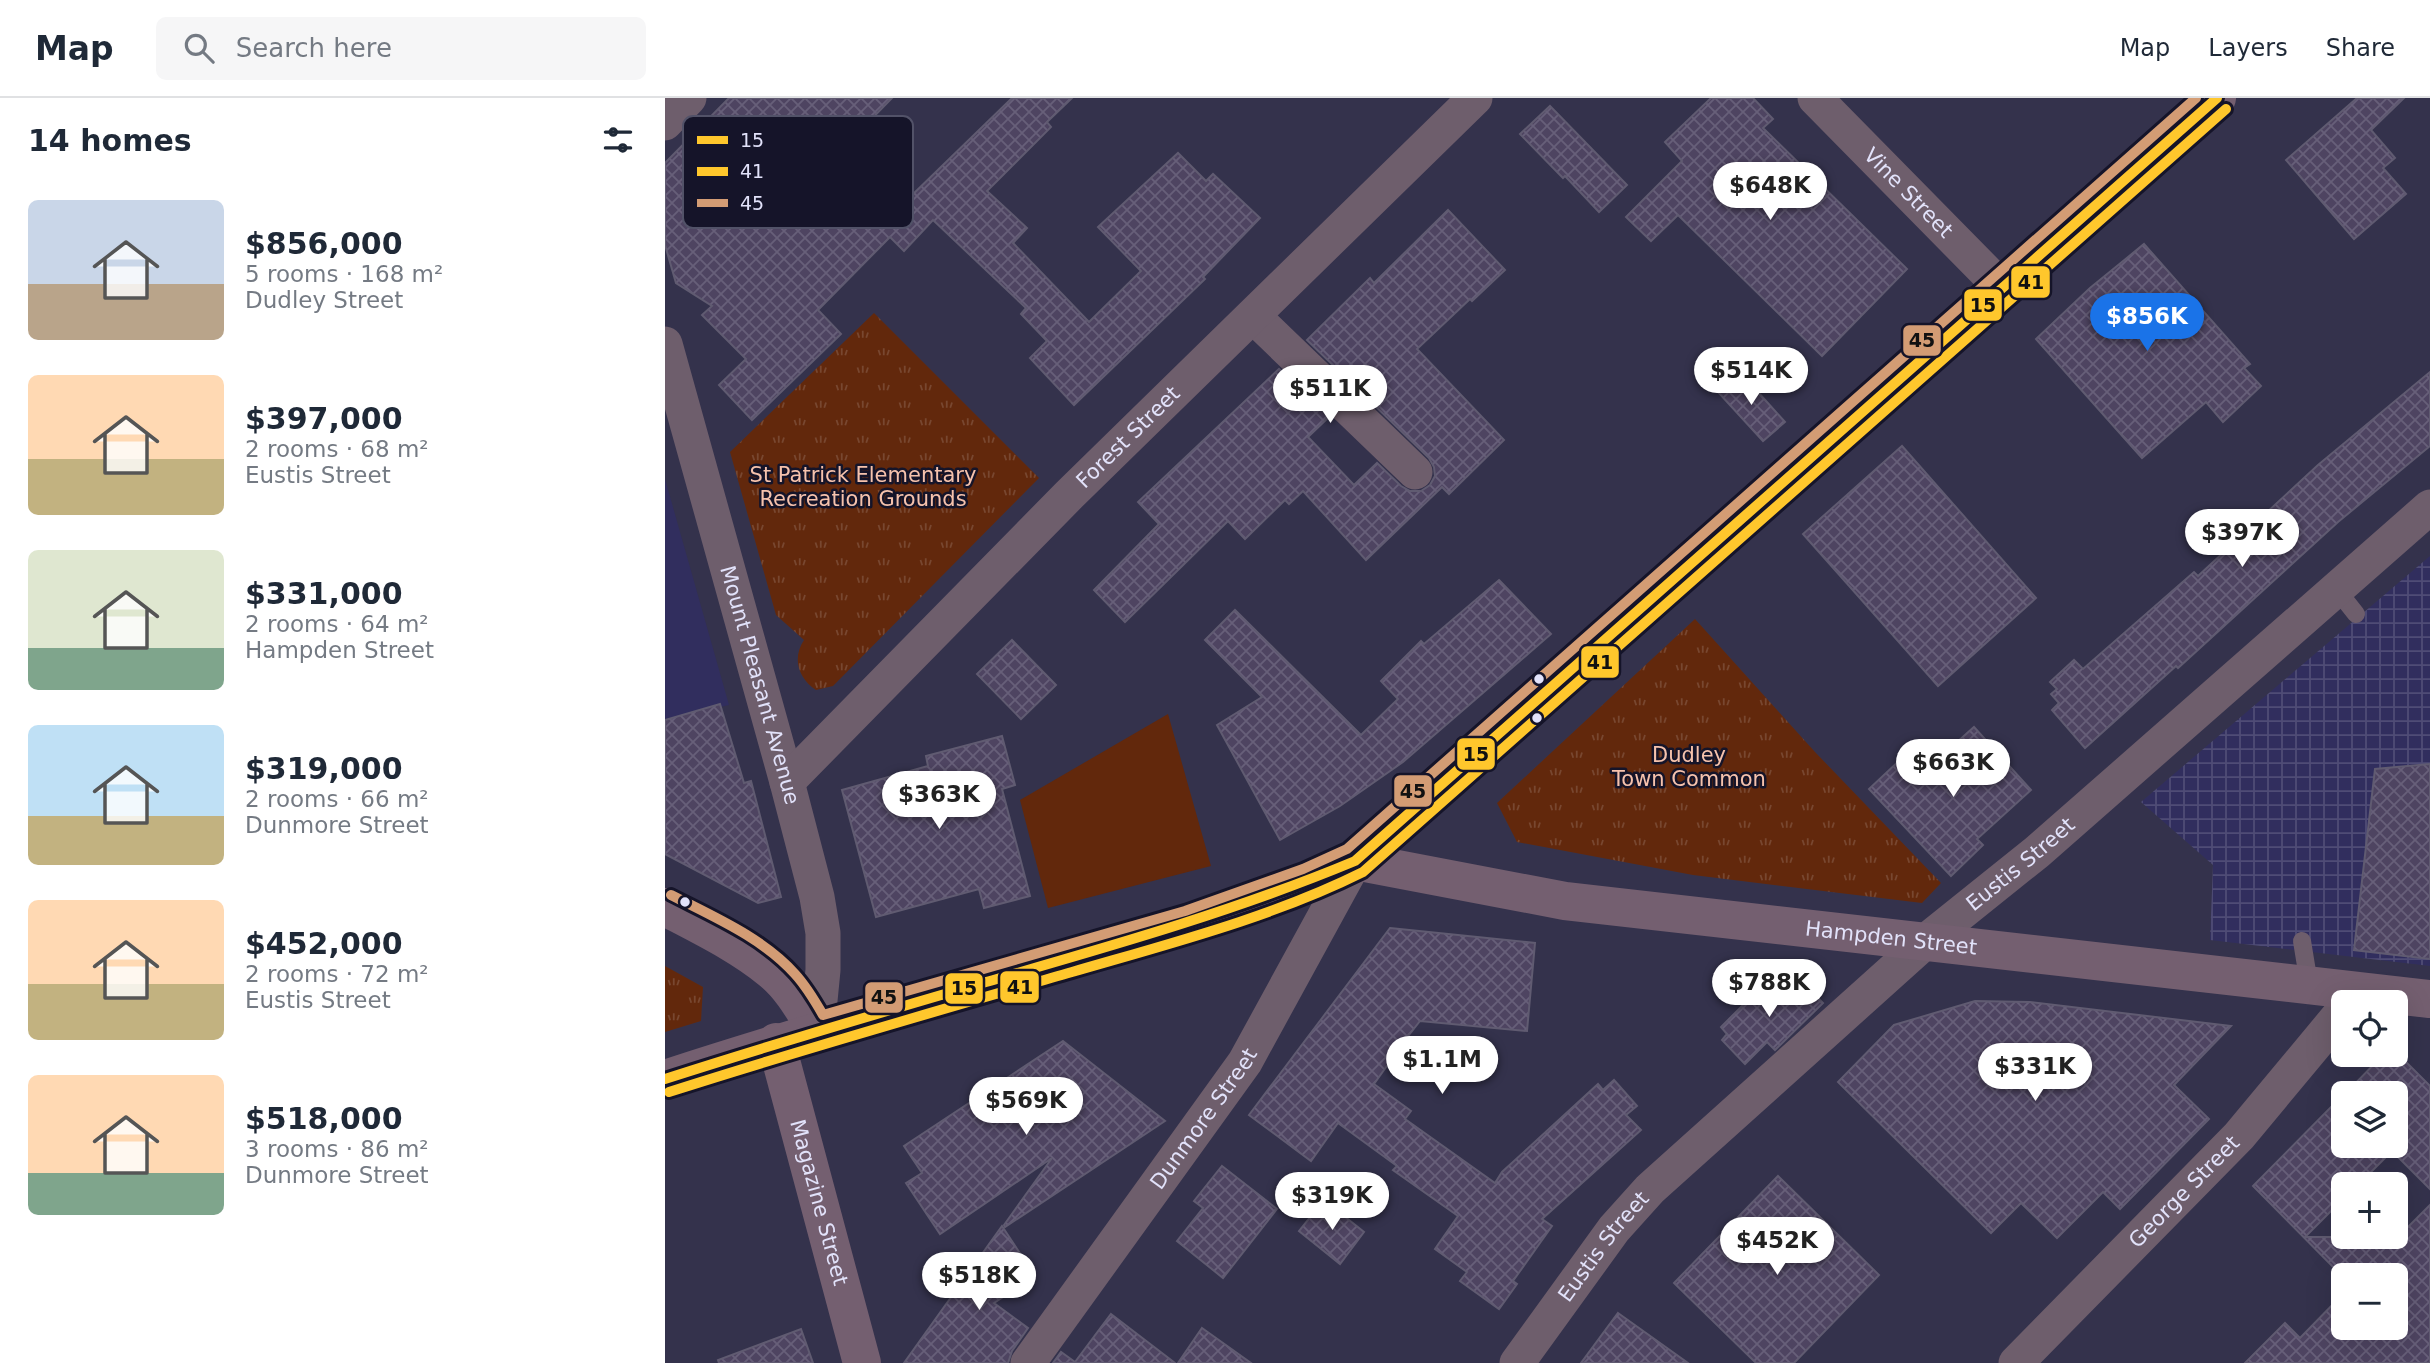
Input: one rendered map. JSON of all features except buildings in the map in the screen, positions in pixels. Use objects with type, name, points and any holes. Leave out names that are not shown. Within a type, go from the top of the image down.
[{"type":"main road","points":[[665,1079],[776,1042],[1189,924],[1355,861],[2217,98]]},
{"type":"main road","name":"Hampden Street","points":[[1355,861],[1565,901],[2309,984],[2331,993]]},
{"type":"main road","points":[[665,907],[733,943],[773,972],[797,999],[817,1031]]},
{"type":"main road","name":"Hampden Street","points":[[2408,1000],[2430,999]]},
{"type":"main road","name":"Magazine Street","points":[[776,1042],[862,1363]]},
{"type":"street","points":[[665,123],[689,98]]},
{"type":"street","name":"Forest Street","points":[[787,782],[1060,505],[1475,98]]},
{"type":"street","name":"Vine Street","points":[[1815,98],[2001,287]]},
{"type":"street","points":[[1253,316],[1415,472]]},
{"type":"street","name":"Mount Pleasant Avenue","points":[[665,344],[817,897],[823,933],[823,970],[817,1031]]},
{"type":"street","name":"Eustis Street","points":[[1517,1363],[1613,1228],[1650,1189],[1926,941],[2346,602],[2430,507]]},
{"type":"street","name":"Dunmore Street","points":[[1028,1363],[1245,1062],[1355,861]]},
{"type":"street","name":"George Street","points":[[2015,1363],[2239,1136],[2331,1025]]},
{"type":"lane","points":[[2302,941],[2309,984]]},
{"type":"shaded area","points":[[665,479],[729,705],[665,720]]},
{"type":"shaded area","points":[[2430,556],[2430,966],[2210,940],[2213,865],[2141,802]]},
{"type":"green space","name":"St Patrick Elementary Recreation Grounds","points":[[874,313],[1039,478],[833,686],[816,690],[805,680],[799,667],[798,654],[804,640],[776,615],[730,452]]},
{"type":"green space","name":"Dudley Town Common","points":[[1695,619],[1815,752],[1941,883],[1922,903],[1693,875],[1517,842],[1497,803]]},
{"type":"green space","points":[[1168,714],[1211,866],[1048,908],[1020,800]]},
{"type":"green space","points":[[665,966],[703,987],[701,1021],[665,1032]]},
{"type":"transit line","name":"45","points":[[671,895],[737,929],[782,961],[799,979],[823,1015],[1185,911],[1303,869],[1347,849],[2196,98]]},
{"type":"transit line","name":"15","points":[[665,1079],[1172,927],[1355,861],[2217,98]]},
{"type":"transit line","name":"41","points":[[669,1092],[1220,928],[1293,903],[1363,872],[2226,109]]}]
